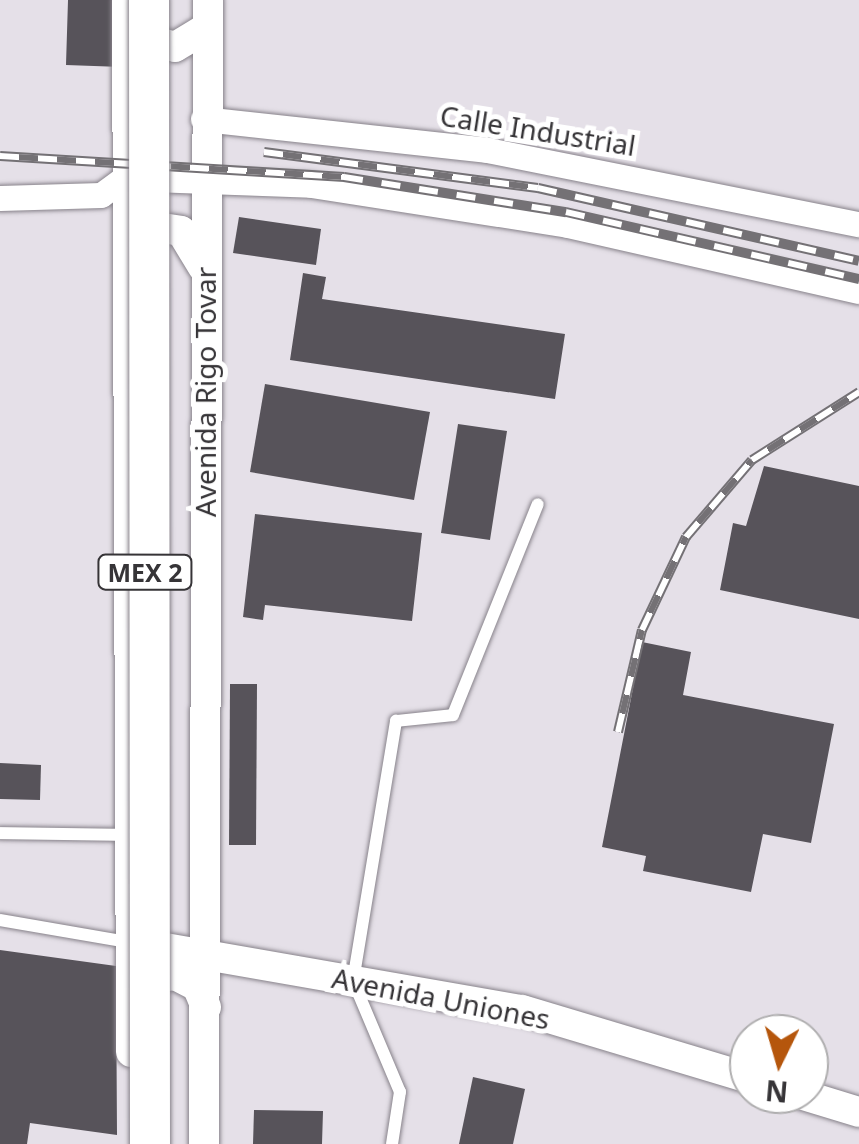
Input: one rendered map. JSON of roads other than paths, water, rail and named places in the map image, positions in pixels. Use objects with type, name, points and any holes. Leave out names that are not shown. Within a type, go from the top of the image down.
[{"type":"highway","name":"MEX 2","points":[[149,0],[150,1144]]},
{"type":"highway","name":"Avenida Rigo Tovar","points":[[174,1144],[177,0]]},
{"type":"street","points":[[128,0],[142,38],[158,46],[192,42],[208,14]]},
{"type":"street","points":[[128,0],[124,275],[133,1144]]},
{"type":"street","name":"Avenida Rigo Tovar","points":[[204,1144],[206,274],[201,178],[208,14]]},
{"type":"street","name":"Calle Industrial","points":[[204,119],[487,150],[859,224]]},
{"type":"street","points":[[0,198],[100,195],[124,178],[311,185],[568,225],[859,290]]},
{"type":"street","points":[[124,275],[134,238],[156,227],[191,238],[206,274]]},
{"type":"street","name":"Avenida Uniones","points":[[128,942],[558,1019],[729,1072]]},
{"type":"street","points":[[130,1016],[140,985],[162,975],[187,979],[206,1007]]},
{"type":"street","points":[[829,1103],[859,1112]]},
{"type":"lane","points":[[392,1144],[400,1092],[353,981],[396,721],[452,716],[538,504]]},
{"type":"lane","points":[[0,833],[127,835]]},
{"type":"lane","points":[[0,920],[128,942]]},
{"type":"railway","points":[[264,152],[538,188],[859,261]]},
{"type":"railway","points":[[0,156],[344,177],[566,212],[859,279]]},
{"type":"railway","points":[[618,732],[642,630],[686,537],[752,460],[859,392]]}]
